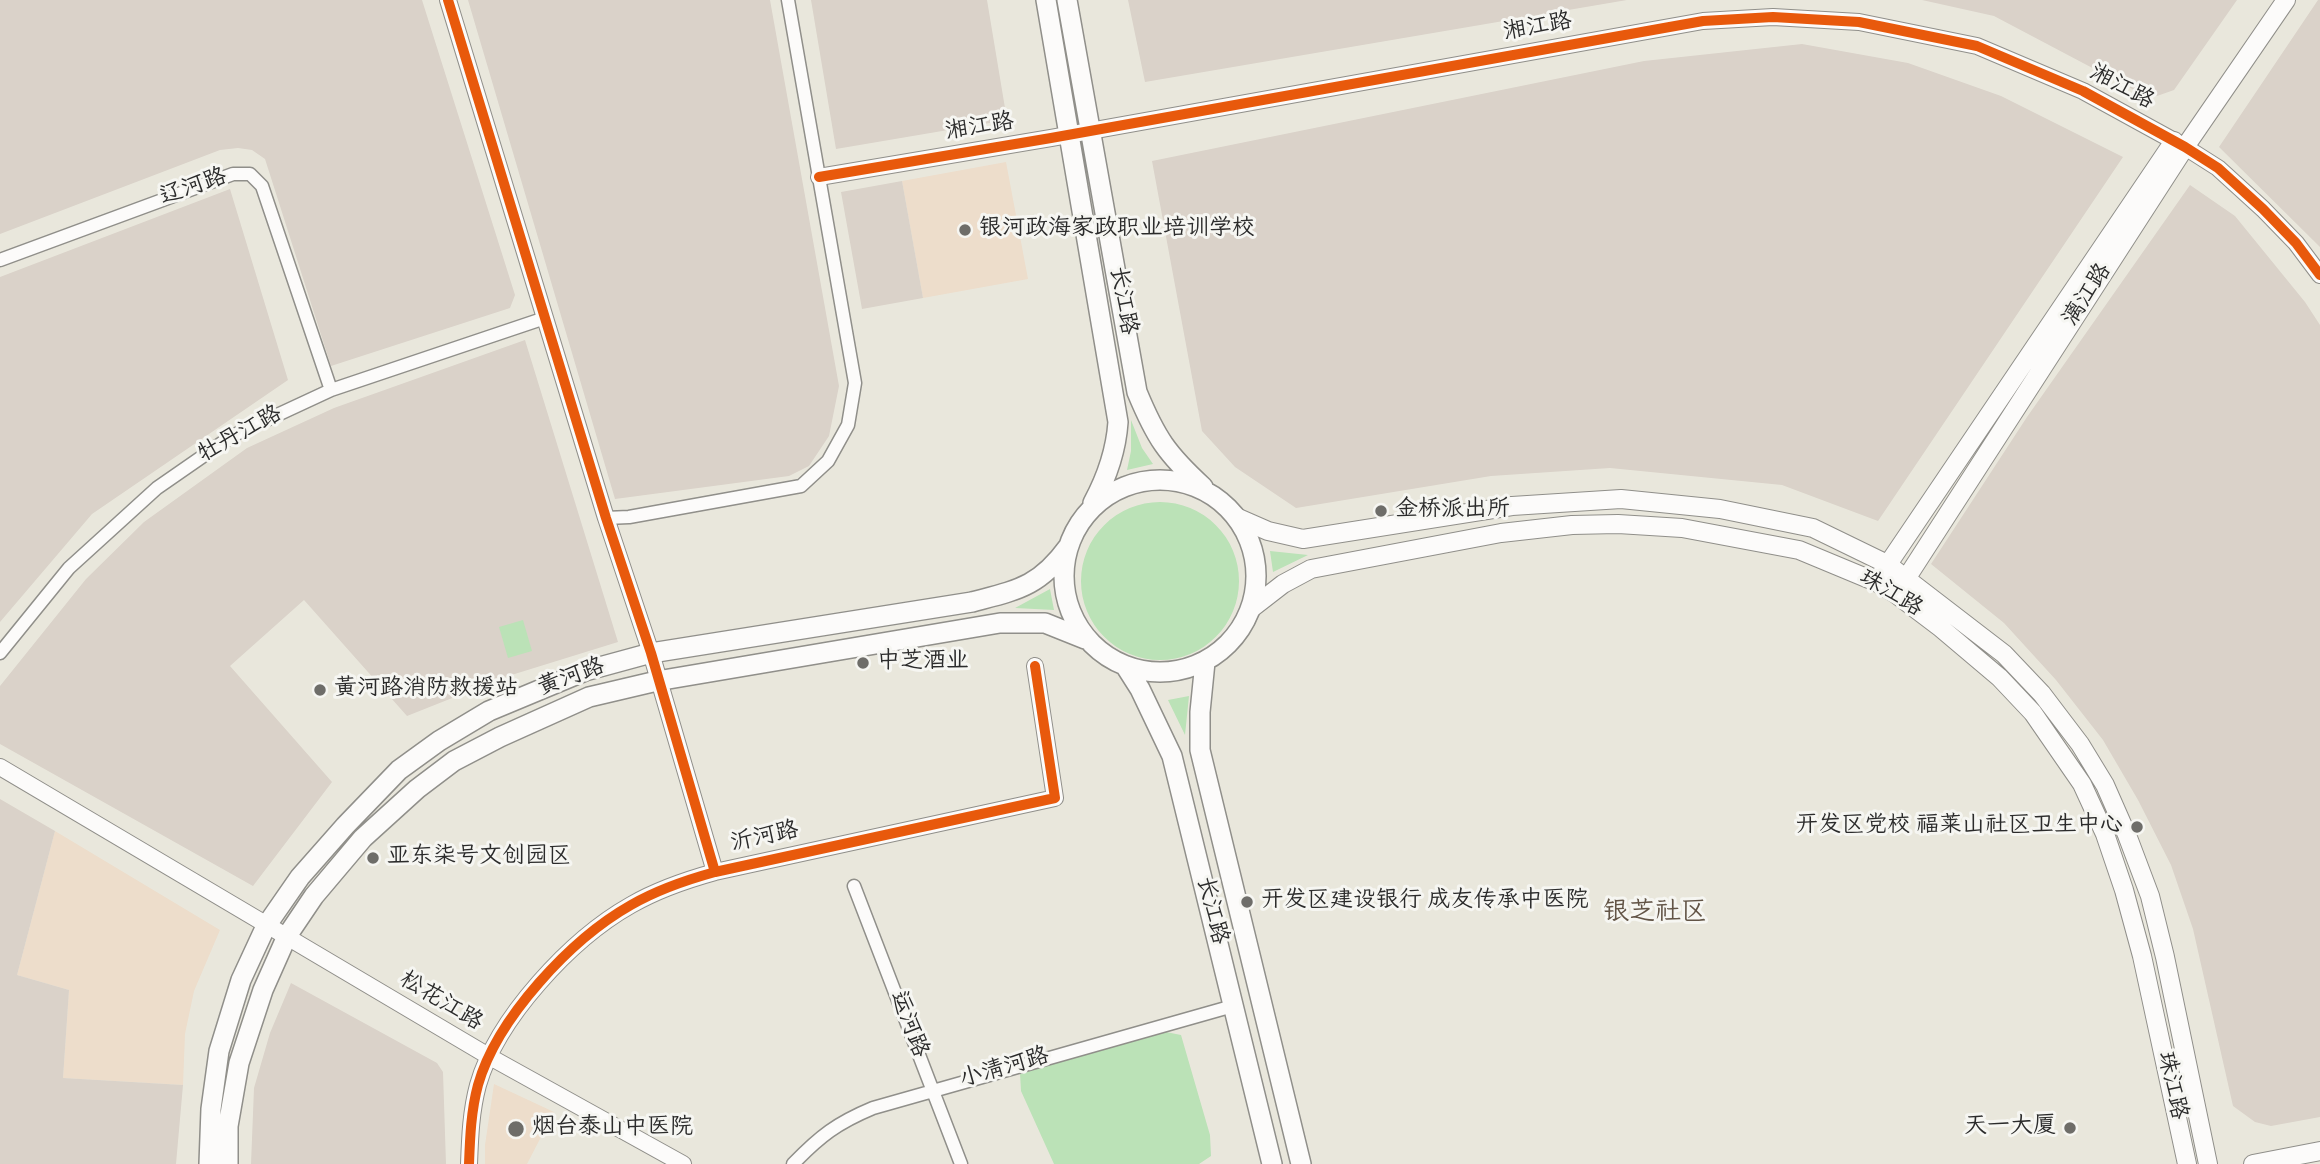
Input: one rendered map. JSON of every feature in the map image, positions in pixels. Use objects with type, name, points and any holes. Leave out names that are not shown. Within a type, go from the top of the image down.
[{"type":"main road","name":"长江路","points":[[1046,0],[1118,422],[1116,445],[1104,483],[1087,513]]},
{"type":"main road","name":"长江路","points":[[1067,0],[1137,392],[1155,433],[1169,454],[1212,495]]},
{"type":"main road","name":"漓江路","points":[[1896,594],[2272,0]]},
{"type":"main road","name":"漓江路","points":[[1875,582],[2180,144],[2286,0]]},
{"type":"main road","points":[[1170,480],[1191,485],[1212,495],[1236,517],[1247,534],[1256,567],[1252,608],[1232,641],[1205,662],[1183,670],[1159,673],[1126,667],[1097,650],[1085,639],[1074,622],[1065,597],[1063,576],[1068,547],[1075,530],[1087,513],[1102,498],[1121,487],[1137,482],[1170,480]]},
{"type":"main road","points":[[1236,517],[1268,531],[1303,538],[1512,506],[1620,499],[1720,509],[1813,528],[1888,564],[2004,654],[2042,694],[2080,744],[2105,785],[2150,896],[2208,1164]]},
{"type":"main road","name":"珠江路","points":[[1252,608],[1283,584],[1311,569],[1501,533],[1572,525],[1618,524],[1682,528],[1799,551],[1875,582],[1896,594],[1999,677],[2033,713],[2082,784],[2105,834],[2124,890],[2142,956],[2187,1164]]},
{"type":"main road","name":"黄河路","points":[[209,1164],[211,1109],[219,1051],[241,980],[266,926],[300,877],[345,826],[399,770],[439,741],[489,711],[585,671],[651,653],[972,602],[1036,581],[1054,567],[1068,547]]},
{"type":"main road","name":"黄河路","points":[[228,1164],[228,1126],[239,1063],[263,990],[287,936],[314,896],[363,838],[416,789],[454,761],[589,697],[657,681],[1000,623],[1045,623],[1085,639]]},
{"type":"main road","name":"长江路","points":[[1205,662],[1200,712],[1200,750],[1301,1164]]},
{"type":"main road","name":"长江路","points":[[1126,667],[1172,756],[1272,1164]]},
{"type":"main road","points":[[2253,1164],[2320,1151]]},
{"type":"street","points":[[448,0],[606,518],[651,653],[715,872]]},
{"type":"street","points":[[606,518],[629,517],[801,486],[828,461],[848,425],[855,383],[789,0]]},
{"type":"street","name":"湘江路","points":[[819,177],[1092,131],[1703,21],[1773,17],[1859,22],[1977,46],[2083,91],[2180,144],[2218,168],[2263,209],[2296,243],[2320,275]]},
{"type":"street","name":"辽河路","points":[[0,260],[233,174],[250,174],[262,186],[331,390]]},
{"type":"street","name":"牡丹江路","points":[[0,653],[69,568],[157,488],[232,436],[331,390],[545,318]]},
{"type":"street","name":"沂河路","points":[[468,1164],[470,1124],[478,1083],[512,1015],[592,931],[631,905],[681,882],[715,872],[1055,798],[1035,666]]},
{"type":"street","name":"松花江路","points":[[0,767],[490,1057],[683,1164]]},
{"type":"street","name":"运河路","points":[[854,886],[961,1164]]},
{"type":"street","name":"小清河路","points":[[793,1164],[815,1140],[842,1121],[873,1108],[1233,1006]]},
{"type":"shaded area","points":[[0,0],[422,0],[515,295],[510,308],[331,366],[265,159],[252,150],[220,150],[0,234]]},
{"type":"shaded area","points":[[468,0],[770,0],[839,386],[829,436],[809,466],[789,476],[615,499]]},
{"type":"shaded area","points":[[811,0],[987,0],[1007,120],[836,149]]},
{"type":"shaded area","points":[[1128,0],[1627,0],[1145,82]]},
{"type":"shaded area","points":[[1922,0],[2237,0],[2174,90],[2157,96],[2136,91],[1994,16]]},
{"type":"shaded area","points":[[2320,0],[2320,247],[2219,147]]},
{"type":"shaded area","points":[[1802,44],[1908,63],[2001,96],[2123,157],[1878,521],[1782,485],[1610,468],[1491,476],[1296,508],[1235,467],[1202,431],[1152,161],[1644,61]]},
{"type":"shaded area","name":"银河政海家政职业培训学校","points":[[1006,162],[1028,279],[923,298],[902,181]]},
{"type":"shaded area","points":[[902,181],[923,298],[862,309],[841,192]]},
{"type":"shaded area","points":[[2190,185],[2235,216],[2305,302],[2320,325],[2320,1117],[2271,1126],[2255,1122],[2233,1106],[2193,929],[2171,865],[2103,740],[2056,680],[2004,623],[1931,564],[2027,417]]},
{"type":"shaded area","points":[[230,189],[288,380],[92,514],[0,622],[0,277]]},
{"type":"shaded area","points":[[525,340],[618,642],[505,677],[407,716],[304,600],[230,666],[332,782],[253,886],[0,744],[0,686],[86,579],[144,522],[247,448],[334,408]]},
{"type":"shaded area","points":[[0,799],[55,831],[17,975],[69,990],[63,1078],[183,1085],[176,1164],[0,1164]]},
{"type":"shaded area","points":[[55,831],[220,930],[194,991],[185,1034],[183,1085],[63,1078],[69,990],[17,975]]},
{"type":"shaded area","points":[[291,983],[437,1063],[443,1072],[446,1164],[251,1164],[254,1088],[270,1033]]},
{"type":"shaded area","name":"烟台泰山中医院","points":[[494,1084],[554,1112],[527,1164],[485,1164],[485,1145]]},
{"type":"green space","points":[[1131,420],[1142,448],[1153,464],[1127,470],[1131,451]]},
{"type":"green space","points":[[1160,502],[1190,508],[1216,525],[1233,551],[1239,581],[1233,611],[1216,637],[1190,654],[1160,660],[1130,654],[1104,637],[1087,611],[1081,581],[1087,551],[1104,525],[1130,508]]},
{"type":"green space","points":[[1270,551],[1308,555],[1273,572]]},
{"type":"green space","points":[[1050,589],[1054,610],[1015,608]]},
{"type":"green space","points":[[523,620],[532,651],[508,658],[499,627]]},
{"type":"green space","points":[[1189,696],[1185,735],[1168,700]]},
{"type":"green space","points":[[1166,1032],[1181,1035],[1210,1135],[1211,1156],[1199,1164],[1054,1164],[1021,1091],[1020,1073]]},
{"type":"cycle path","points":[[448,0],[606,518],[651,653],[715,872]]},
{"type":"cycle path","points":[[819,177],[1703,21],[1773,17],[1859,22],[1977,46],[2083,91],[2218,168],[2296,243],[2320,275]]},
{"type":"cycle path","points":[[469,1164],[472,1114],[478,1085],[501,1033],[561,959],[584,938],[631,905],[672,886],[715,872],[1055,798],[1035,666]]},
{"type":"place","name":"银河政海家政职业培训学校","points":[[965,230]]},
{"type":"place","name":"金桥派出所","points":[[1381,511]]},
{"type":"place","name":"中芝酒业","points":[[863,663]]},
{"type":"place","name":"黄河路消防救援站","points":[[320,690]]},
{"type":"place","name":"开发区党校 福莱山社区卫生中心","points":[[2137,827]]},
{"type":"place","name":"亚东柒号文创园区","points":[[373,858]]},
{"type":"place","name":"开发区建设银行 成友传承中医院","points":[[1247,902]]},
{"type":"place","name":"天一大厦","points":[[2070,1128]]},
{"type":"place","name":"烟台泰山中医院","points":[[516,1129]]},
{"type":"district","name":"银芝社区","points":[[1655,915]]}]
